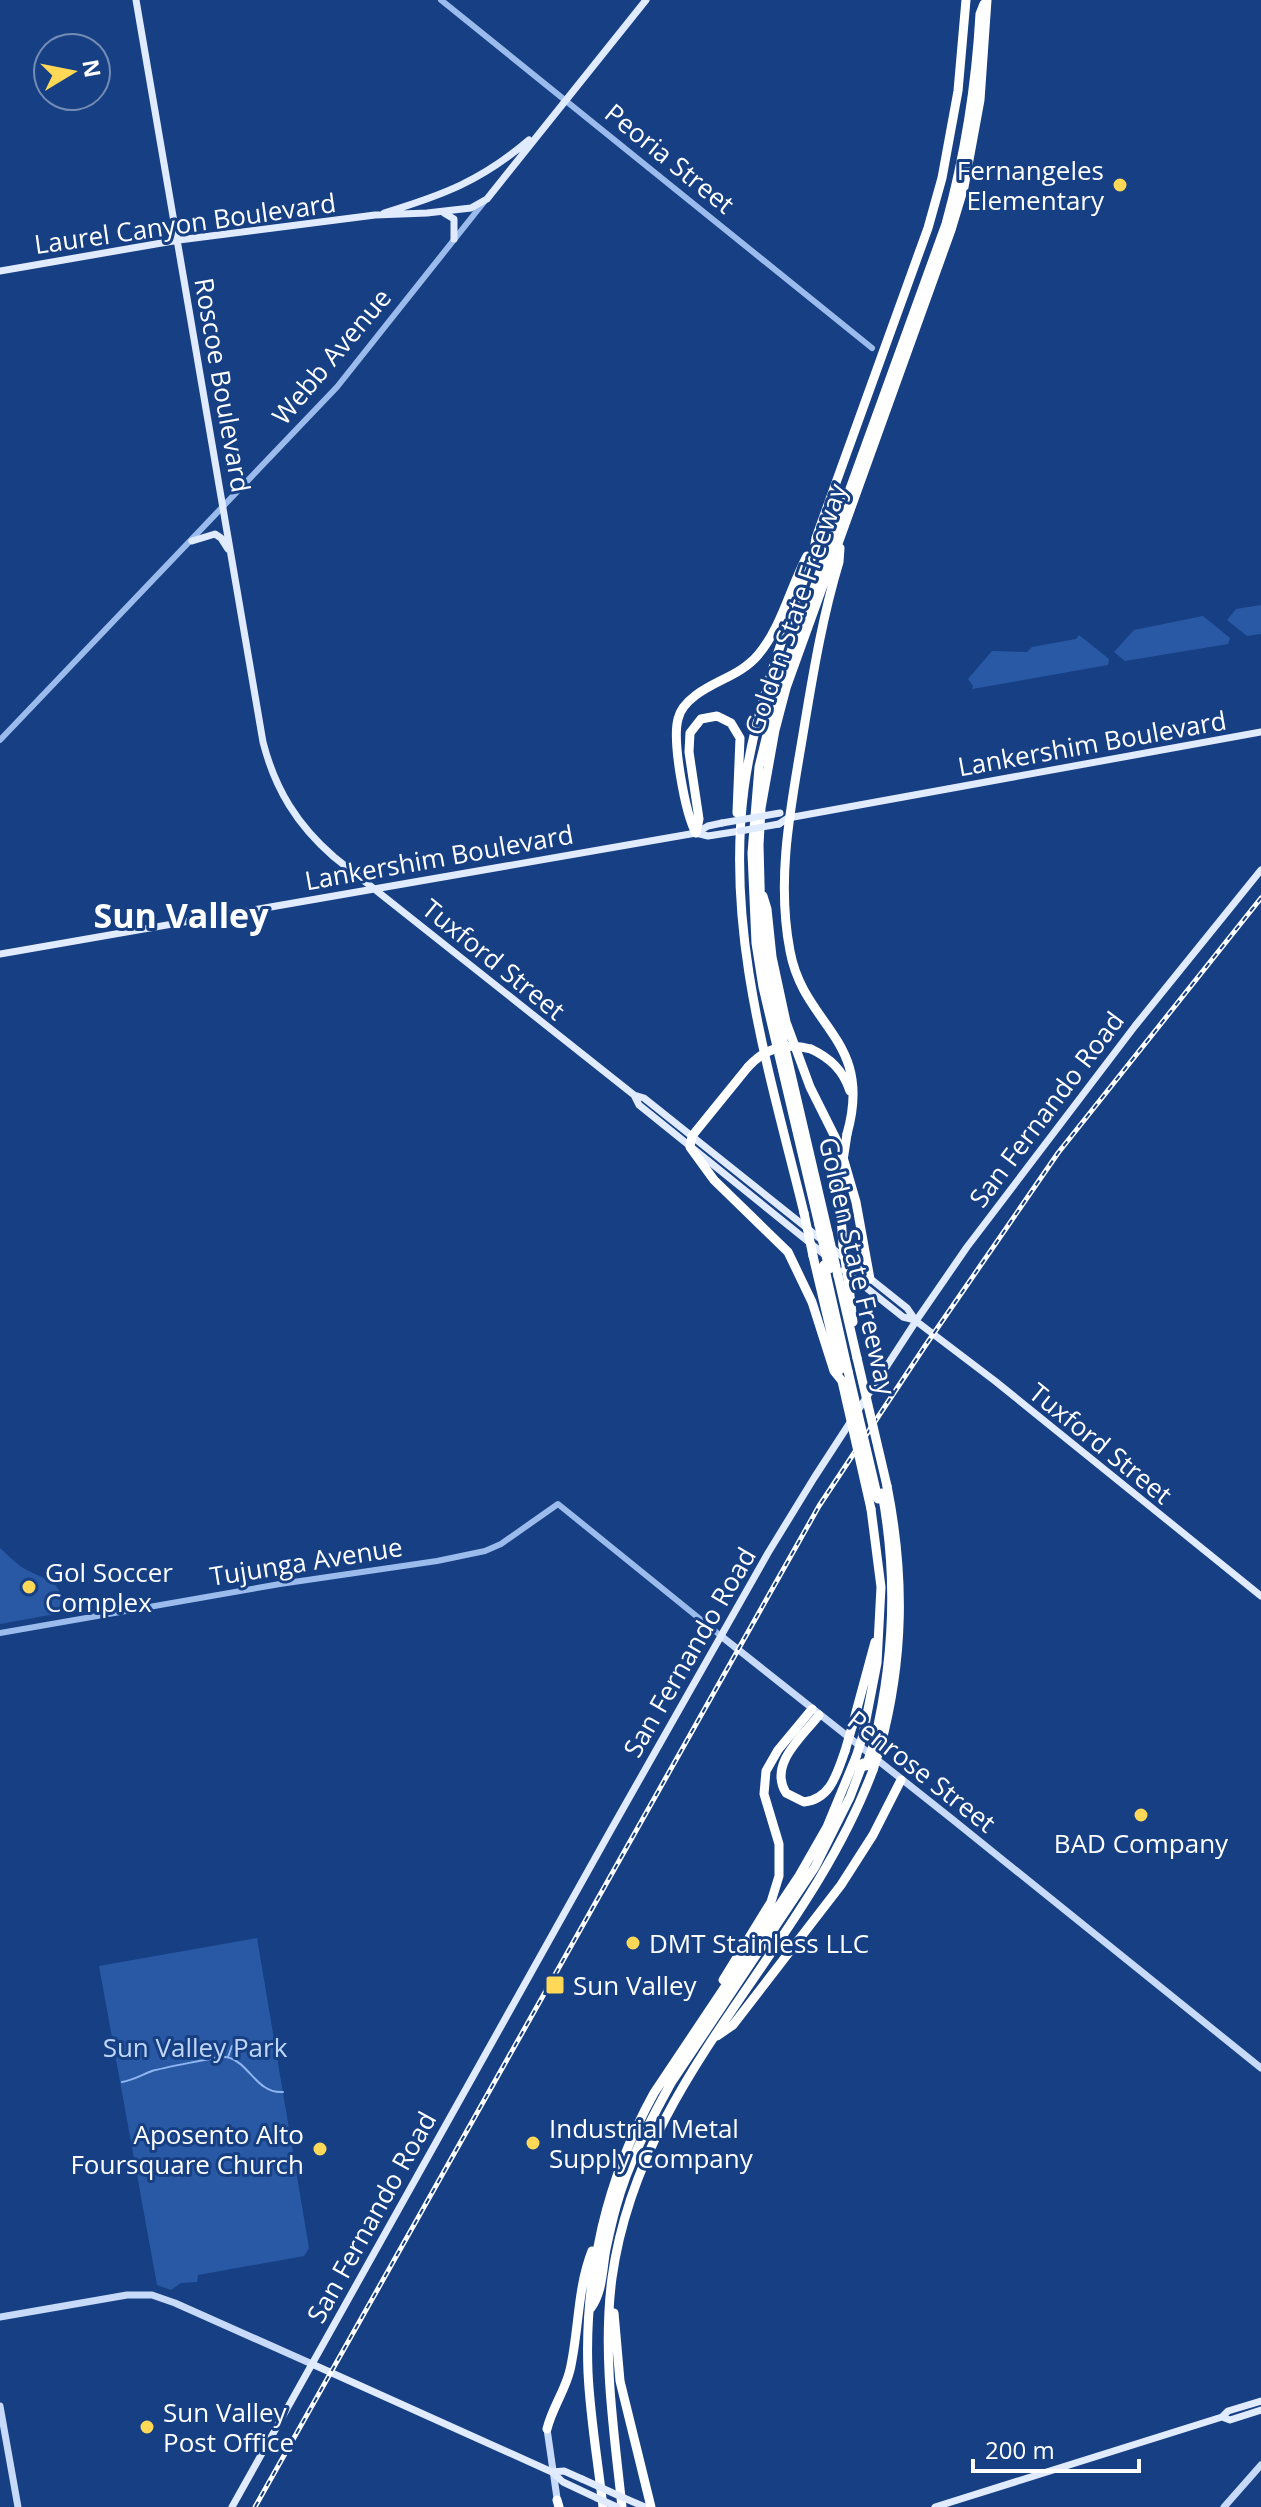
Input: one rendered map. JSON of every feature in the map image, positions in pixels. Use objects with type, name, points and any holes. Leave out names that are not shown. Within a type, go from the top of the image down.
[{"type":"highway","name":"Golden State Freeway","points":[[619,2507],[608,2328],[613,2274],[633,2189],[650,2145],[676,2096],[834,1856],[858,1809],[864,1764],[872,1742],[880,1626],[880,1563],[871,1509],[750,985],[741,918],[741,825],[756,722],[816,538],[932,216],[953,131],[966,0]]},
{"type":"highway","name":"Golden State Freeway","points":[[603,2507],[590,2402],[589,2311],[601,2229],[614,2185],[641,2117],[806,1864],[864,1764],[896,1673],[900,1598],[897,1542],[882,1493],[852,1365],[854,1346],[830,1270],[828,1233],[771,985],[761,921],[761,808],[775,730],[791,675],[964,187],[980,100],[986,0]]},
{"type":"highway","points":[[816,1223],[756,943],[752,853],[759,767],[780,682],[946,224],[961,169],[974,87],[980,14],[986,0]]},
{"type":"highway","points":[[872,1742],[881,1695],[889,1609],[882,1493],[830,1270],[765,1016],[751,937],[748,845],[753,776],[776,683],[944,218],[962,144],[970,85],[975,34],[965,17]]},
{"type":"highway","points":[[842,535],[839,562],[815,656],[782,818],[790,952],[805,991],[848,1059],[855,1102],[847,1134]]},
{"type":"highway","points":[[696,833],[689,821],[675,734],[680,712],[695,695],[736,673],[761,651],[816,538]]},
{"type":"highway","points":[[696,833],[699,819],[688,742],[694,725],[709,716],[725,718],[740,738],[736,810],[741,825]]},
{"type":"highway","points":[[759,882],[767,909],[772,957],[786,1022],[803,1071],[848,1170],[870,1279]]},
{"type":"highway","points":[[842,1381],[834,1371],[812,1302],[788,1252],[714,1180],[691,1141],[748,1067],[761,1055],[777,1048],[794,1046],[811,1049],[830,1060],[848,1085],[852,1103],[839,1187],[854,1346]]},
{"type":"highway","points":[[816,1712],[783,1762],[779,1776],[786,1793],[804,1802],[822,1797],[834,1779],[845,1751],[880,1626]]},
{"type":"highway","points":[[707,2012],[725,1975],[776,1889],[779,1844],[764,1794],[766,1771],[778,1750],[816,1712]]},
{"type":"highway","points":[[644,2506],[620,2381],[609,2254],[621,2207],[651,2127],[692,2057],[823,1862],[850,1808],[864,1764]]},
{"type":"highway","points":[[589,2311],[599,2297],[616,2206],[635,2152],[653,2115],[671,2083],[815,1867],[864,1764]]},
{"type":"highway","points":[[711,2041],[733,2025],[841,1885],[873,1835],[901,1780]]},
{"type":"highway","points":[[547,2429],[569,2375],[584,2281],[601,2229]]},
{"type":"main road","name":"Roscoe Boulevard","points":[[136,0],[263,742],[273,777]]},
{"type":"main road","name":"Laurel Canyon Boulevard","points":[[0,271],[179,240],[375,215],[471,208],[487,199],[646,0]]},
{"type":"main road","name":"Laurel Canyon Boulevard","points":[[375,215],[438,197],[466,184],[512,154],[543,128]]},
{"type":"main road","points":[[442,212],[454,219],[454,239]]},
{"type":"main road","points":[[192,541],[210,534],[218,535],[232,556]]},
{"type":"main road","name":"Lankershim Boulevard","points":[[696,833],[708,836],[721,834],[782,818],[1261,732]]},
{"type":"main road","name":"Tuxford Street","points":[[273,777],[309,834],[334,857],[634,1095],[644,1098],[723,1173],[903,1317],[916,1321]]},
{"type":"main road","name":"Lankershim Boulevard","points":[[0,954],[696,833],[722,823],[782,818]]},
{"type":"main road","name":"San Fernando Road","points":[[232,2507],[721,1636],[807,1489],[950,1270],[1135,1026],[1261,870]]},
{"type":"main road","name":"Tuxford Street","points":[[691,1141],[745,1179],[907,1308],[916,1321],[1261,1596]]},
{"type":"main road","points":[[723,1173],[729,1173],[739,1181],[745,1179]]},
{"type":"main road","name":"Penrose Street","points":[[721,1636],[1261,2068]]},
{"type":"main road","points":[[0,2317],[127,2295],[152,2295],[552,2472],[563,2482],[619,2507]]},
{"type":"main road","points":[[935,2507],[1222,2417],[1228,2411],[1261,2401]]},
{"type":"main road","points":[[0,2406],[18,2507]]},
{"type":"main road","points":[[1222,2417],[1230,2420],[1261,2410]]},
{"type":"main road","points":[[547,2429],[558,2505]]},
{"type":"main road","points":[[1224,2507],[1261,2465]]},
{"type":"main road","points":[[552,2472],[564,2471],[644,2506]]},
{"type":"street","name":"Peoria Street","points":[[441,0],[872,348]]},
{"type":"street","name":"Webb Avenue","points":[[0,740],[337,387],[487,199]]},
{"type":"street","name":"Penrose Street","points":[[558,1504],[721,1636]]},
{"type":"street","name":"Tujunga Avenue","points":[[0,1633],[485,1551],[501,1544],[558,1504]]},
{"type":"green space","points":[[1261,605],[1261,634],[1247,636],[1227,620],[1236,609]]},
{"type":"green space","points":[[1203,616],[1230,638],[1228,644],[1125,661],[1114,652],[1134,630]]},
{"type":"green space","points":[[1079,635],[1109,659],[1108,665],[972,689],[968,679],[992,651],[1027,652],[1032,647],[1076,639]]},
{"type":"green space","name":"Gol Soccer Complex","points":[[0,1548],[22,1567],[53,1583],[61,1593],[66,1612],[0,1624]]},
{"type":"green space","name":"Sun Valley Park","points":[[257,1938],[309,2248],[304,2256],[198,2275],[197,2282],[181,2283],[171,2290],[157,2285],[99,1966]]},
{"type":"waterway","points":[[228,2057],[232,2046],[247,2042]]},
{"type":"waterway","points":[[122,2082],[157,2070],[226,2057],[241,2064],[266,2088],[283,2092]]},
{"type":"railway","points":[[255,2507],[819,1506],[1058,1153],[1261,898]]},
{"type":"place","name":"Fernangeles Elementary","points":[[1120,185]]},
{"type":"place","name":"Gol Soccer Complex","points":[[29,1587]]},
{"type":"place","name":"BAD Company","points":[[1141,1815]]},
{"type":"place","name":"DMT Stainless LLC","points":[[633,1943]]},
{"type":"place","name":"Sun Valley","points":[[555,1985]]},
{"type":"place","name":"Industrial Metal Supply Company","points":[[533,2143]]},
{"type":"place","name":"Aposento Alto Foursquare Church","points":[[320,2149]]},
{"type":"place","name":"Sun Valley Post Office","points":[[147,2427]]},
{"type":"district","name":"Sun Valley","points":[[181,915]]}]
